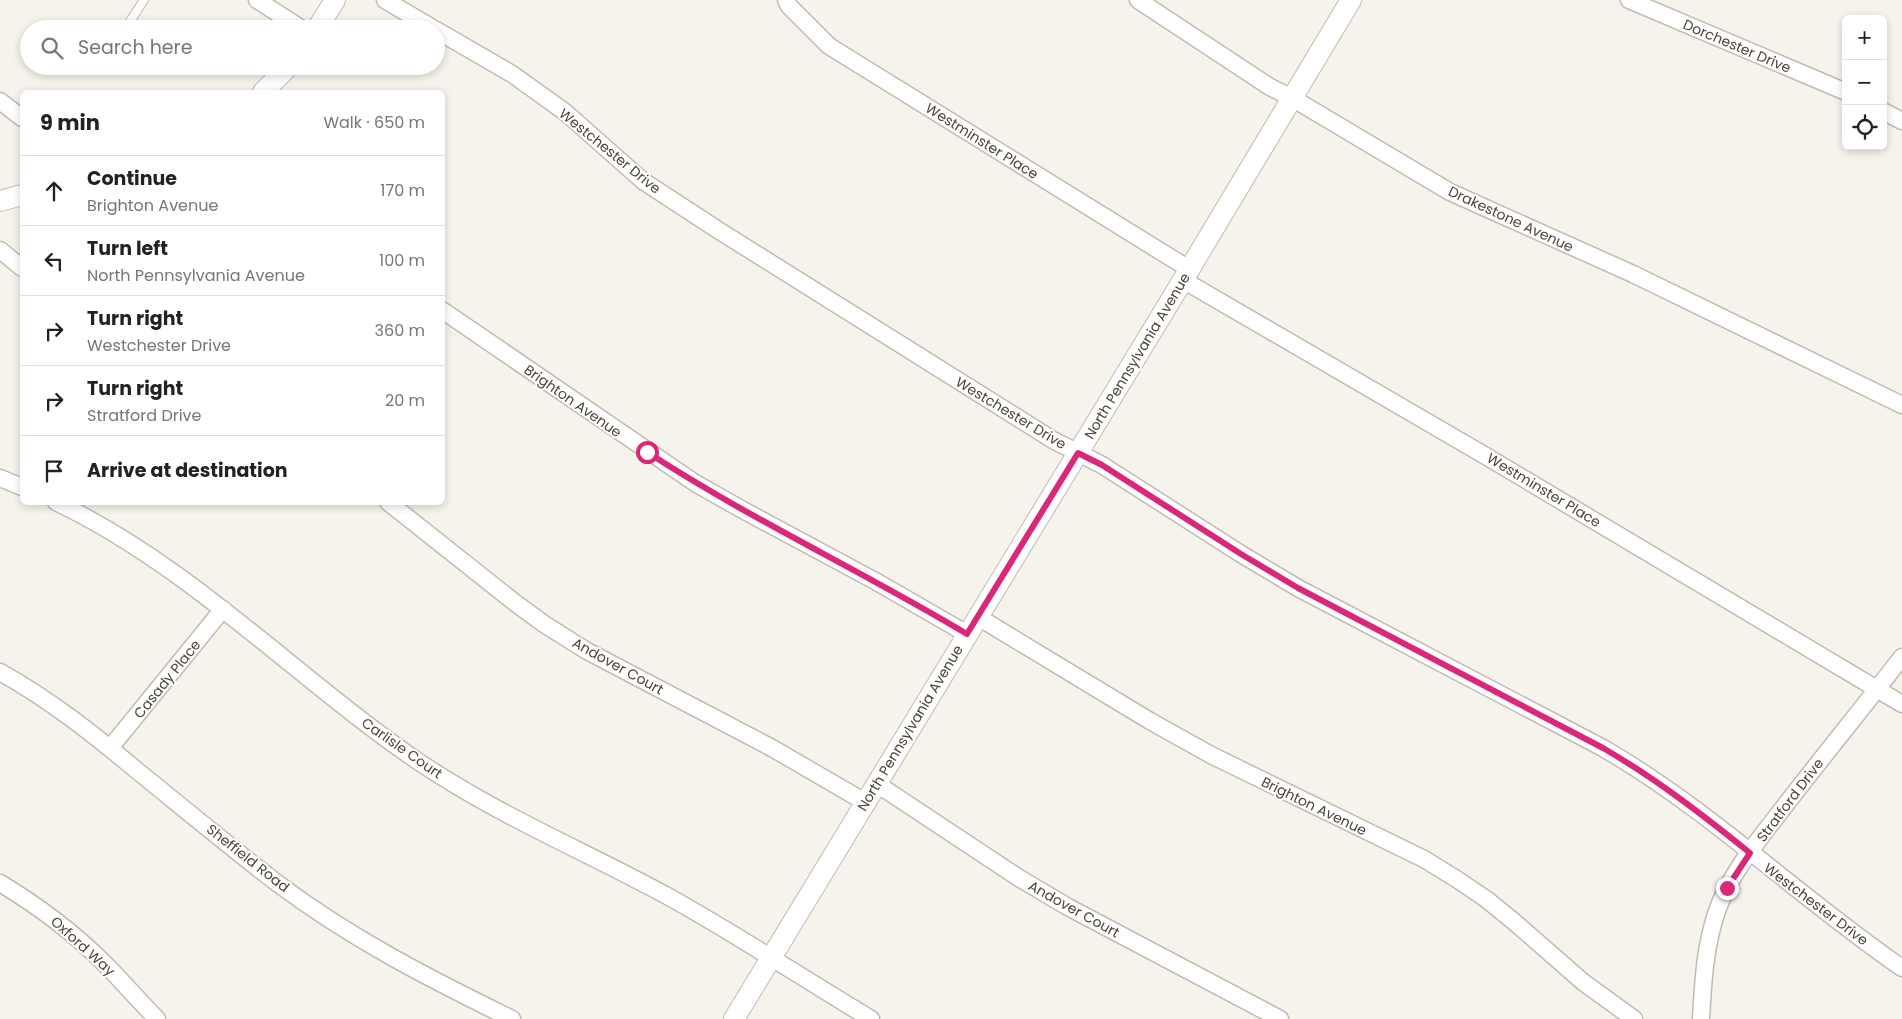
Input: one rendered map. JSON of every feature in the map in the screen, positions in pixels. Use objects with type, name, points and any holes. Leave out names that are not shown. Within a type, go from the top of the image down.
[{"type":"street","points":[[323,20],[335,0]]},
{"type":"street","name":"Westchester Drive","points":[[385,0],[419,20]]},
{"type":"street","name":"Westminster Place","points":[[786,0],[789,6],[829,46],[1186,275],[1902,704]]},
{"type":"street","name":"Drakestone Avenue","points":[[1138,0],[1262,82],[1450,192],[1633,274],[1902,405]]},
{"type":"street","name":"North Pennsylvania Avenue","points":[[734,1019],[1351,0]]},
{"type":"street","name":"Dorchester Drive","points":[[1629,0],[1842,90]]},
{"type":"street","points":[[262,1],[289,20]]},
{"type":"street","name":"Westchester Drive","points":[[445,35],[512,74],[565,112],[643,181],[1053,440],[1102,465],[1298,588],[1603,748],[1633,766],[1662,785],[1902,968]]},
{"type":"street","points":[[265,90],[280,75]]},
{"type":"street","points":[[0,101],[20,116]]},
{"type":"street","points":[[1887,113],[1902,121]]},
{"type":"street","points":[[0,202],[20,196]]},
{"type":"street","points":[[0,250],[20,266]]},
{"type":"street","name":"Brighton Avenue","points":[[445,312],[695,483],[877,582],[967,634]]},
{"type":"street","points":[[0,478],[20,486]]},
{"type":"street","name":"Carlisle Court","points":[[61,505],[152,557],[184,579],[365,724],[450,782],[514,818],[664,895],[871,1019]]},
{"type":"street","name":"Andover Court","points":[[392,505],[544,624],[588,651],[772,748],[865,802]]},
{"type":"street","name":"Casady Place","points":[[110,748],[223,609]]},
{"type":"street","name":"Brighton Avenue","points":[[978,617],[1150,722],[1211,755],[1424,859],[1486,899],[1583,982],[1634,1019]]},
{"type":"street","name":"Stratford Drive","points":[[1701,1019],[1708,946],[1718,910],[1727,888],[1750,853],[1902,657]]},
{"type":"street","name":"Sheffield Road","points":[[0,672],[42,698],[110,748],[278,884],[339,926],[414,970],[512,1019]]},
{"type":"street","name":"Andover Court","points":[[876,784],[1019,878],[1068,907],[1280,1019]]},
{"type":"street","name":"Oxford Way","points":[[0,883],[30,902],[76,937],[105,964],[157,1019]]},
{"type":"lane","points":[[131,20],[144,0]]},
{"type":"route","points":[[647,452],[695,483],[877,582],[967,634],[1078,453],[1102,465],[1298,588],[1603,748],[1662,785],[1750,853],[1727,888]]}]
